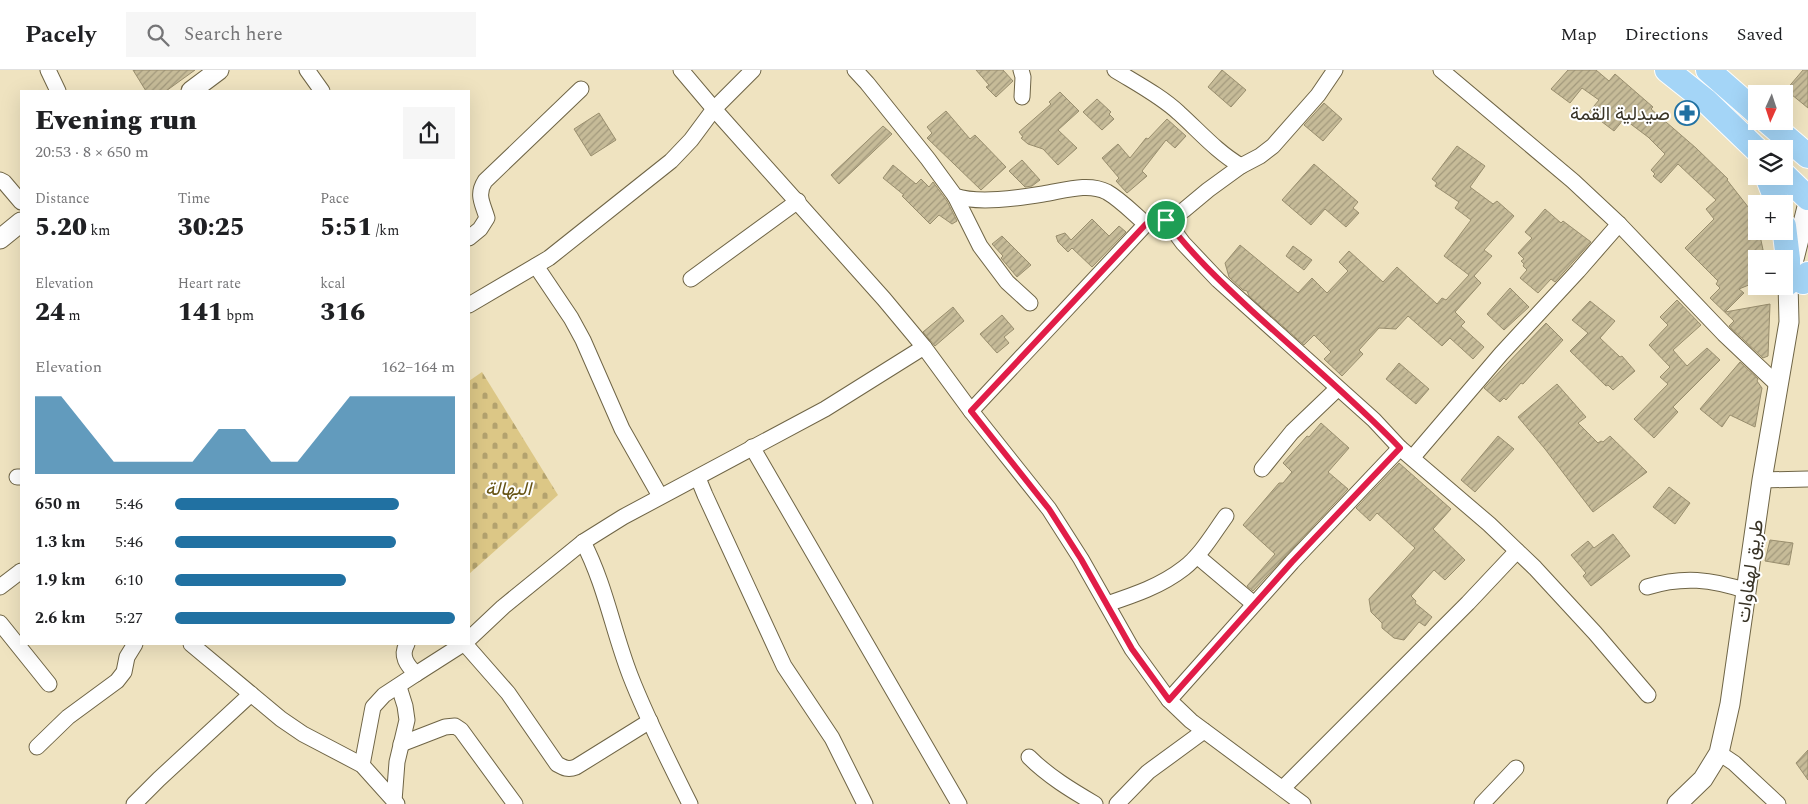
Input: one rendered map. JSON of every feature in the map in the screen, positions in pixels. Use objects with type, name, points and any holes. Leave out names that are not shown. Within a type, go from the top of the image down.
[{"type":"main road","points":[[1668,70],[1706,101],[1748,141]]},
{"type":"main road","points":[[1708,70],[1748,104]]},
{"type":"main road","points":[[1793,127],[1808,132]]},
{"type":"main road","points":[[1778,130],[1808,156]]},
{"type":"main road","points":[[1793,184],[1808,198]]},
{"type":"main road","points":[[1786,240],[1788,259],[1802,276]]},
{"type":"street","points":[[48,70],[58,90]]},
{"type":"street","points":[[192,90],[219,70]]},
{"type":"street","points":[[307,70],[321,90]]},
{"type":"street","points":[[681,70],[884,299],[924,347],[971,411],[1049,509],[1081,559],[1132,649],[1169,700],[1204,731],[1303,804]]},
{"type":"street","points":[[470,304],[536,266],[579,235],[671,161],[691,140],[714,109],[753,70]]},
{"type":"street","points":[[855,70],[928,158],[955,196],[980,246],[1008,282],[1030,303]]},
{"type":"street","points":[[1021,70],[1023,77],[1022,97]]},
{"type":"street","points":[[1115,70],[1178,112],[1206,139],[1232,161],[1241,166]]},
{"type":"street","points":[[955,196],[971,199],[1000,198],[1043,194],[1069,188],[1100,189],[1108,192],[1146,224],[1157,224],[1184,210],[1241,166],[1260,156],[1273,146],[1318,94],[1335,70]]},
{"type":"street","points":[[1441,70],[1573,181],[1619,224],[1724,334],[1779,386]]},
{"type":"street","points":[[470,237],[480,229],[487,218],[480,196],[481,187],[485,181],[581,89]]},
{"type":"street","points":[[0,180],[20,201]]},
{"type":"street","points":[[691,279],[798,202]]},
{"type":"street","name":"طريق لهفاوات","points":[[1677,804],[1703,778],[1719,753],[1735,680],[1762,480],[1789,322],[1802,276],[1808,203]]},
{"type":"street","points":[[1166,220],[1183,243],[1218,280],[1337,389],[1374,420],[1400,448],[1489,524],[1535,568],[1595,633],[1648,695]]},
{"type":"street","points":[[0,239],[20,223]]},
{"type":"street","points":[[971,411],[1146,224]]},
{"type":"street","points":[[1412,457],[1501,354],[1619,224]]},
{"type":"street","points":[[536,266],[571,318],[583,340],[622,429],[660,496]]},
{"type":"street","points":[[470,638],[503,607],[583,542],[660,496],[698,478],[825,409],[924,347]]},
{"type":"street","points":[[1262,469],[1292,432],[1337,389]]},
{"type":"street","points":[[752,447],[959,804]]},
{"type":"street","points":[[1169,700],[1254,604],[1400,448]]},
{"type":"street","points":[[698,478],[784,666],[832,738],[865,804]]},
{"type":"street","points":[[1762,480],[1808,479]]},
{"type":"street","points":[[1107,604],[1148,589],[1185,567],[1197,556],[1226,516]]},
{"type":"street","points":[[583,542],[602,584],[612,624],[650,721],[690,804]]},
{"type":"street","points":[[1283,788],[1461,610],[1516,551]]},
{"type":"street","points":[[1197,556],[1254,604]]},
{"type":"street","points":[[0,587],[20,572]]},
{"type":"street","points":[[1647,587],[1661,583],[1694,580],[1721,583],[1747,591]]},
{"type":"street","points":[[0,623],[49,684]]},
{"type":"street","points":[[37,747],[68,717],[117,681],[124,672],[128,657],[134,645]]},
{"type":"street","points":[[193,645],[281,719],[303,734],[362,765],[396,802]]},
{"type":"street","points":[[406,645],[403,655],[405,661],[416,674]]},
{"type":"street","points":[[362,765],[373,707],[378,700],[462,645]]},
{"type":"street","points":[[465,645],[508,693],[557,764],[563,768],[570,769],[576,767],[650,721]]},
{"type":"street","points":[[396,802],[397,762],[406,714],[399,687]]},
{"type":"street","points":[[134,804],[159,778],[250,694]]},
{"type":"street","points":[[400,744],[445,727],[455,726],[461,730],[515,804]]},
{"type":"street","points":[[1117,804],[1148,772],[1204,731]]},
{"type":"street","points":[[1719,753],[1734,763],[1778,804]]},
{"type":"street","points":[[1029,757],[1042,770],[1095,804]]},
{"type":"street","points":[[1482,804],[1516,768]]},
{"type":"green space","name":"البهالة","points":[[482,372],[558,495],[470,573],[470,380]]},
{"type":"building","points":[[133,70],[195,70],[167,90],[145,90]]},
{"type":"building","points":[[976,70],[1003,70],[1013,81],[996,97],[986,87],[989,85]]},
{"type":"building","points":[[1222,70],[1246,90],[1231,107],[1208,87]]},
{"type":"building","points":[[1568,70],[1596,70],[1609,81],[1615,74],[1653,107],[1651,109],[1728,179],[1748,207],[1748,240],[1761,240],[1763,250],[1748,250],[1748,285],[1739,289],[1744,293],[1725,312],[1770,304],[1768,356],[1763,358],[1729,326],[1734,321],[1710,298],[1720,288],[1716,284],[1718,281],[1685,248],[1714,219],[1706,209],[1716,200],[1678,164],[1661,183],[1653,176],[1655,174],[1651,170],[1665,154],[1648,137],[1624,119],[1614,131],[1589,112],[1599,100],[1582,88],[1570,103],[1551,89]]},
{"type":"building","points":[[1803,70],[1808,70],[1808,108],[1793,96],[1793,85],[1790,85]]},
{"type":"building","points":[[1060,92],[1079,111],[1058,130],[1077,148],[1058,165],[1043,149],[1028,144],[1021,138],[1023,137],[1019,132],[1051,104],[1049,102]]},
{"type":"building","points":[[1097,99],[1111,112],[1109,114],[1114,119],[1102,130],[1083,112]]},
{"type":"building","points":[[1324,103],[1342,119],[1323,141],[1304,125]]},
{"type":"building","points":[[946,111],[970,139],[975,135],[1006,167],[981,190],[927,138],[932,133],[927,127]]},
{"type":"building","points":[[599,113],[616,140],[591,156],[574,129]]},
{"type":"building","points":[[1167,119],[1186,136],[1175,148],[1166,140],[1142,171],[1147,176],[1127,193],[1116,181],[1119,178],[1102,158],[1118,144],[1130,158],[1146,138],[1148,139]]},
{"type":"building","points":[[883,126],[892,134],[839,184],[831,175]]},
{"type":"building","points":[[1457,146],[1485,166],[1470,187],[1493,204],[1497,201],[1514,216],[1484,250],[1492,256],[1474,276],[1481,283],[1455,312],[1465,322],[1461,326],[1484,347],[1473,359],[1450,338],[1442,346],[1408,316],[1396,329],[1379,328],[1359,350],[1363,354],[1342,376],[1324,359],[1331,352],[1314,335],[1304,345],[1249,296],[1247,291],[1243,290],[1229,277],[1225,263],[1240,245],[1298,293],[1312,278],[1327,293],[1348,271],[1339,262],[1349,251],[1383,282],[1397,267],[1437,304],[1442,298],[1446,300],[1469,275],[1444,256],[1471,220],[1455,208],[1459,202],[1435,186],[1437,183],[1432,179]]},
{"type":"building","points":[[1022,160],[1040,180],[1032,186],[1025,187],[1009,171]]},
{"type":"building","points":[[1314,164],[1358,202],[1353,208],[1359,213],[1346,227],[1325,209],[1311,225],[1282,200]]},
{"type":"building","points":[[893,165],[916,184],[921,179],[929,187],[933,182],[947,201],[957,221],[952,224],[939,215],[930,224],[902,196],[904,195],[883,178]]},
{"type":"building","points":[[1545,209],[1561,223],[1563,221],[1591,242],[1555,282],[1551,279],[1538,293],[1520,278],[1527,270],[1521,261],[1524,259],[1518,253],[1532,238],[1525,232]]},
{"type":"building","points":[[1092,219],[1109,236],[1119,226],[1126,232],[1092,267],[1072,248],[1068,252],[1058,242],[1056,236],[1065,233],[1071,240]]},
{"type":"building","points":[[1002,236],[1031,265],[1017,277],[1001,258],[1003,256],[992,244]]},
{"type":"building","points":[[1293,246],[1312,260],[1304,270],[1286,256]]},
{"type":"building","points":[[1510,288],[1529,307],[1504,330],[1487,314]]},
{"type":"building","points":[[1677,300],[1701,325],[1673,350],[1687,366],[1707,348],[1720,360],[1673,407],[1678,412],[1654,438],[1634,419],[1668,384],[1660,377],[1670,367],[1649,345],[1668,325],[1660,317]]},
{"type":"building","points":[[1590,301],[1615,321],[1600,338],[1620,357],[1622,356],[1635,371],[1613,390],[1608,385],[1606,386],[1570,351],[1588,333],[1572,320]]},
{"type":"building","points":[[953,307],[964,321],[935,346],[923,332]]},
{"type":"building","points":[[1002,315],[1014,329],[1004,337],[1009,343],[997,353],[980,334]]},
{"type":"building","points":[[1546,323],[1563,340],[1523,384],[1521,383],[1506,400],[1504,398],[1500,402],[1484,388]]},
{"type":"building","points":[[1740,362],[1758,379],[1757,381],[1762,388],[1755,427],[1730,415],[1722,427],[1700,409]]},
{"type":"building","points":[[1399,363],[1429,389],[1416,404],[1386,379]]},
{"type":"building","points":[[1557,384],[1586,417],[1578,423],[1598,443],[1603,442],[1610,436],[1647,472],[1593,512],[1518,417]]},
{"type":"building","points":[[1321,423],[1349,448],[1328,472],[1348,489],[1253,591],[1247,586],[1275,554],[1243,525],[1279,483],[1283,483],[1292,472],[1283,463]]},
{"type":"building","points":[[1498,436],[1514,449],[1475,492],[1461,480]]},
{"type":"building","points":[[1399,463],[1451,509],[1433,529],[1465,560],[1445,580],[1434,570],[1411,596],[1416,601],[1415,603],[1432,617],[1425,626],[1419,622],[1404,640],[1394,638],[1382,628],[1382,623],[1371,612],[1369,599],[1415,548],[1377,513],[1370,521],[1356,508]]},
{"type":"building","points":[[1669,487],[1690,503],[1675,524],[1653,507]]},
{"type":"building","points":[[1613,534],[1630,556],[1591,586],[1583,576],[1586,573],[1571,555],[1588,541],[1594,548]]},
{"type":"building","points":[[1770,540],[1793,543],[1789,565],[1765,561]]},
{"type":"building","points":[[1808,750],[1808,780],[1796,763]]},
{"type":"place","name":"صيدلية القمة","points":[[1687,113]]},
{"type":"route","points":[[1166,220],[1183,243],[1218,280],[1374,420],[1400,448],[1292,562],[1169,700],[1132,649],[1081,559],[1049,509],[971,411],[1146,224],[1157,224],[1166,220]]}]
